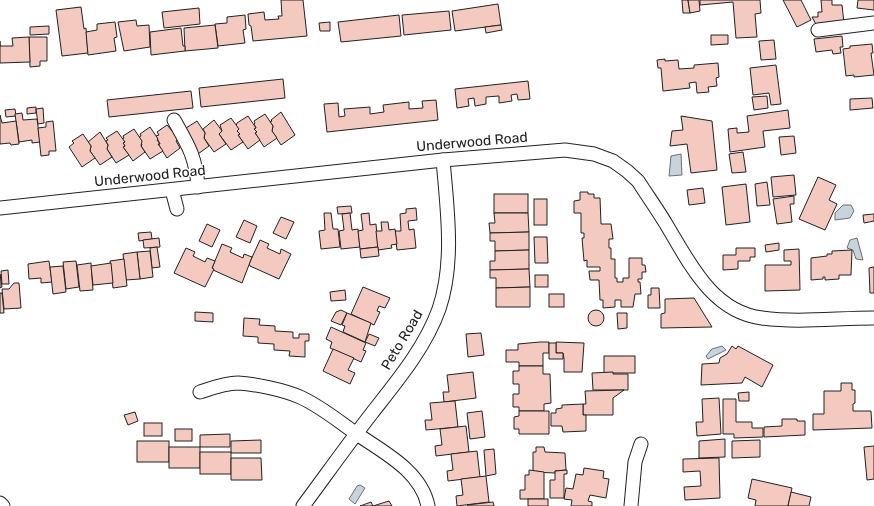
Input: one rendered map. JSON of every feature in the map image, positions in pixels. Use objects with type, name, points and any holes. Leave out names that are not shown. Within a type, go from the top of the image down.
[{"type":"street","points":[[818,30],[874,23]]},
{"type":"street","points":[[174,120],[193,154],[198,187]]},
{"type":"street","name":"Underwood Road","points":[[0,208],[443,160],[565,150],[594,154],[612,161],[627,171],[638,181],[698,275],[716,297],[742,314],[780,320],[874,318]]},
{"type":"street","name":"Peto Road","points":[[303,506],[405,370],[426,337],[439,308],[445,284],[450,234],[443,160]]},
{"type":"street","points":[[172,190],[177,209]]},
{"type":"street","points":[[200,392],[216,386],[237,383],[300,397],[327,412],[356,434],[380,448],[403,467],[419,486],[428,506]]},
{"type":"street","points":[[631,506],[635,462],[641,444]]},
{"type":"street","points":[[0,503],[3,506]]},
{"type":"shaded area","points":[[681,154],[682,175],[669,176],[671,156]]},
{"type":"shaded area","points":[[843,205],[851,205],[854,211],[850,218],[835,220],[835,213]]},
{"type":"shaded area","points":[[857,238],[863,260],[856,259],[853,250],[847,248],[850,240]]},
{"type":"shaded area","points":[[722,346],[726,350],[708,359],[706,356],[712,349]]},
{"type":"shaded area","points":[[360,485],[365,488],[355,504],[349,499],[357,486]]},
{"type":"building","points":[[281,0],[303,0],[307,36],[253,41],[248,14],[264,12],[265,20],[279,19],[278,16],[282,16]]},
{"type":"building","points":[[682,0],[688,0],[690,13],[683,13]]},
{"type":"building","points":[[688,0],[699,0],[700,11],[690,13]]},
{"type":"building","points":[[700,0],[760,0],[761,13],[755,14],[757,37],[736,38],[733,2],[700,5]]},
{"type":"building","points":[[783,0],[801,0],[811,20],[797,27]]},
{"type":"building","points":[[821,0],[832,0],[832,5],[842,5],[844,23],[817,26],[812,17],[818,17],[818,12],[822,12]]},
{"type":"building","points":[[858,0],[874,0],[874,10],[857,8]]},
{"type":"building","points":[[498,4],[501,25],[455,31],[452,11]]},
{"type":"building","points":[[81,7],[84,29],[86,28],[88,53],[62,56],[56,10]]},
{"type":"building","points":[[199,8],[200,24],[164,28],[162,12]]},
{"type":"building","points":[[449,11],[451,30],[404,35],[402,15]]},
{"type":"building","points":[[245,15],[246,29],[243,30],[245,43],[218,46],[215,24],[227,23],[227,17]]},
{"type":"building","points":[[399,15],[401,36],[341,42],[338,22]]},
{"type":"building","points":[[136,20],[137,26],[149,25],[150,47],[124,51],[118,22]]},
{"type":"building","points":[[115,22],[117,37],[114,38],[116,51],[88,55],[86,32],[97,30],[97,24]]},
{"type":"building","points":[[330,22],[330,31],[320,31],[319,23]]},
{"type":"building","points":[[215,25],[218,48],[185,51],[184,28]]},
{"type":"building","points":[[501,25],[502,30],[486,33],[485,27]]},
{"type":"building","points":[[49,26],[49,34],[30,35],[30,27]]},
{"type":"building","points":[[181,28],[185,51],[151,55],[150,32]]},
{"type":"building","points":[[711,35],[728,35],[728,44],[711,45]]},
{"type":"building","points":[[842,36],[843,47],[840,47],[841,53],[833,54],[832,50],[816,52],[814,39]]},
{"type":"building","points":[[29,37],[47,37],[47,61],[40,61],[40,66],[30,67]]},
{"type":"building","points":[[29,37],[30,62],[0,63],[0,46],[13,46],[12,38]]},
{"type":"building","points":[[774,40],[776,59],[761,60],[759,41]]},
{"type":"building","points":[[872,44],[873,53],[871,53],[874,75],[854,77],[854,75],[846,76],[843,49],[850,48],[850,46]]},
{"type":"building","points":[[665,59],[665,61],[678,60],[679,69],[694,68],[694,65],[718,63],[719,77],[716,78],[717,86],[708,87],[709,92],[697,93],[696,82],[689,83],[690,88],[663,91],[661,68],[658,68],[657,60]]},
{"type":"building","points":[[776,65],[781,104],[771,105],[769,93],[753,95],[750,68]]},
{"type":"building","points":[[283,79],[285,98],[201,107],[199,88]]},
{"type":"building","points":[[528,81],[530,99],[518,100],[517,94],[511,95],[512,101],[499,103],[499,96],[486,97],[486,104],[475,106],[474,98],[468,99],[469,106],[457,108],[455,89]]},
{"type":"building","points":[[191,91],[193,108],[109,117],[107,100]]},
{"type":"building","points":[[767,96],[768,108],[754,110],[752,97]]},
{"type":"building","points":[[872,98],[873,108],[850,110],[850,99]]},
{"type":"building","points":[[436,100],[438,120],[327,132],[324,104],[338,103],[339,117],[345,116],[344,109],[370,107],[370,114],[384,112],[383,105],[409,102],[409,109],[423,108],[422,101]]},
{"type":"building","points":[[36,107],[36,113],[27,114],[27,108]]},
{"type":"building","points":[[43,108],[44,123],[38,124],[36,109]]},
{"type":"building","points":[[15,109],[16,116],[6,117],[5,110]]},
{"type":"building","points":[[788,110],[790,128],[763,131],[765,147],[730,152],[728,129],[737,128],[737,133],[749,132],[747,116]]},
{"type":"building","points":[[281,112],[295,135],[281,145],[272,131],[273,126],[270,122]]},
{"type":"building","points":[[22,113],[23,120],[37,119],[40,142],[32,143],[32,140],[19,142],[15,114]]},
{"type":"building","points":[[265,114],[273,126],[272,131],[277,138],[264,147],[255,133],[257,132],[254,129],[256,128],[254,121]]},
{"type":"building","points":[[0,115],[2,123],[16,121],[19,144],[0,144]]},
{"type":"building","points":[[248,116],[256,128],[254,129],[257,132],[255,133],[260,140],[248,149],[238,135],[240,134],[237,131],[239,129],[236,126],[237,123]]},
{"type":"building","points":[[681,116],[712,121],[717,170],[691,173],[687,144],[670,146],[672,131],[683,130]]},
{"type":"building","points":[[231,118],[239,129],[237,131],[240,134],[238,135],[243,142],[231,150],[219,134],[222,131],[220,125]]},
{"type":"building","points":[[214,120],[222,131],[219,134],[226,144],[214,152],[204,138],[205,133],[203,129]]},
{"type":"building","points":[[53,121],[56,151],[49,151],[49,155],[41,156],[38,128],[46,127],[46,122]]},
{"type":"building","points":[[197,121],[205,133],[204,138],[209,146],[198,154],[183,133],[187,130],[186,128]]},
{"type":"building","points":[[167,125],[179,139],[176,141],[180,148],[167,158],[158,144],[160,144],[156,136],[159,135],[157,132]]},
{"type":"building","points":[[150,127],[158,139],[157,140],[160,144],[158,144],[163,151],[150,159],[141,146],[139,137],[141,136],[140,134]]},
{"type":"building","points":[[134,129],[142,141],[141,146],[145,152],[133,161],[123,147],[125,146],[123,143],[125,142],[122,139],[124,138],[123,136]]},
{"type":"building","points":[[117,131],[125,142],[123,143],[125,146],[123,147],[129,155],[116,163],[107,149],[108,145],[106,141],[108,140],[106,138]]},
{"type":"building","points":[[100,132],[108,145],[107,149],[112,157],[100,165],[90,151],[91,146],[88,142]]},
{"type":"building","points":[[83,134],[91,146],[90,151],[95,158],[82,167],[69,147],[74,143],[72,141]]},
{"type":"building","points":[[794,136],[796,153],[781,155],[779,137]]},
{"type":"building","points":[[743,152],[746,172],[732,173],[729,154]]},
{"type":"building","points":[[794,175],[796,195],[773,197],[771,177]]},
{"type":"building","points":[[818,177],[836,185],[829,200],[837,204],[825,230],[799,219]]},
{"type":"building","points":[[767,182],[770,205],[757,206],[755,184]]},
{"type":"building","points":[[746,184],[750,222],[726,225],[722,187]]},
{"type":"building","points":[[703,188],[705,203],[689,205],[687,190]]},
{"type":"building","points":[[580,192],[588,192],[588,194],[594,194],[594,198],[600,198],[601,224],[611,224],[613,239],[609,239],[609,248],[611,248],[611,259],[615,259],[615,278],[617,278],[617,282],[623,282],[623,278],[629,278],[629,258],[642,258],[642,265],[645,265],[646,272],[642,272],[642,279],[638,279],[638,282],[640,282],[641,294],[635,294],[633,307],[621,307],[621,300],[615,300],[615,307],[603,308],[603,300],[600,300],[599,280],[590,280],[589,271],[600,271],[600,267],[587,267],[587,260],[584,261],[582,238],[584,238],[584,233],[581,233],[581,213],[574,213],[574,201],[580,200]]},
{"type":"building","points":[[494,194],[528,194],[528,213],[494,213]]},
{"type":"building","points":[[794,196],[794,204],[790,204],[792,222],[777,224],[773,199]]},
{"type":"building","points":[[534,199],[547,199],[547,225],[534,225]]},
{"type":"building","points":[[351,206],[352,213],[338,214],[337,207]]},
{"type":"building","points":[[416,208],[417,220],[408,221],[409,230],[414,229],[416,248],[397,250],[395,231],[401,231],[400,214],[406,213],[406,209]]},
{"type":"building","points":[[324,213],[331,213],[333,229],[338,229],[340,247],[321,249],[319,231],[325,230]]},
{"type":"building","points":[[350,213],[352,230],[358,229],[360,247],[341,249],[339,231],[344,230],[342,214]]},
{"type":"building","points":[[369,213],[370,225],[376,224],[378,247],[360,249],[358,231],[363,230],[361,214]]},
{"type":"building","points":[[494,213],[528,213],[529,232],[490,233],[489,223],[495,223]]},
{"type":"building","points":[[874,214],[874,221],[864,223],[863,215]]},
{"type":"building","points":[[281,217],[294,222],[286,239],[273,233]]},
{"type":"building","points":[[244,220],[257,226],[250,243],[236,237]]},
{"type":"building","points":[[381,222],[388,222],[389,230],[395,229],[397,244],[391,245],[392,248],[378,250],[376,231],[382,231]]},
{"type":"building","points":[[207,224],[220,230],[212,247],[199,241]]},
{"type":"building","points":[[151,232],[152,239],[139,241],[138,233]]},
{"type":"building","points":[[529,232],[529,250],[495,251],[495,241],[490,241],[490,233]]},
{"type":"building","points":[[534,237],[547,237],[548,263],[535,263]]},
{"type":"building","points":[[159,238],[160,247],[144,248],[143,240]]},
{"type":"building","points":[[260,240],[269,244],[267,248],[280,254],[281,249],[291,254],[279,279],[250,266],[249,264]]},
{"type":"building","points":[[779,243],[779,250],[766,252],[765,245]]},
{"type":"building","points":[[222,244],[232,248],[230,252],[243,258],[244,254],[252,257],[242,283],[213,270],[212,268]]},
{"type":"building","points":[[157,247],[160,267],[152,268],[150,248]]},
{"type":"building","points":[[378,247],[379,256],[361,258],[360,249]]},
{"type":"building","points":[[186,248],[195,252],[193,256],[205,262],[207,258],[215,261],[212,268],[214,269],[205,287],[174,273]]},
{"type":"building","points":[[736,248],[755,248],[755,257],[750,257],[750,261],[738,261],[738,269],[723,270],[723,255],[736,255]]},
{"type":"building","points":[[799,249],[800,290],[765,291],[765,265],[791,265],[791,261],[784,261],[784,250]]},
{"type":"building","points":[[529,250],[529,269],[490,270],[490,261],[495,261],[495,251]]},
{"type":"building","points":[[852,250],[851,275],[839,275],[839,279],[825,280],[825,277],[823,277],[823,279],[811,280],[811,258],[827,256],[827,254],[832,254],[832,251]]},
{"type":"building","points":[[150,251],[153,277],[140,279],[137,252]]},
{"type":"building","points":[[137,252],[140,279],[126,280],[123,254]]},
{"type":"building","points":[[124,259],[127,286],[113,288],[110,261]]},
{"type":"building","points":[[49,261],[52,282],[41,283],[41,278],[29,279],[28,264]]},
{"type":"building","points":[[76,261],[79,287],[66,289],[63,262]]},
{"type":"building","points":[[91,263],[93,290],[80,291],[77,265]]},
{"type":"building","points":[[111,263],[113,283],[93,285],[91,266]]},
{"type":"building","points":[[63,266],[66,292],[53,294],[50,267]]},
{"type":"building","points":[[874,267],[874,293],[870,293],[869,268]]},
{"type":"building","points":[[529,269],[530,287],[496,288],[496,278],[490,278],[490,270]]},
{"type":"building","points":[[8,270],[9,284],[2,284],[1,271]]},
{"type":"building","points":[[0,274],[2,287],[0,288]]},
{"type":"building","points":[[535,275],[548,275],[548,287],[535,287]]},
{"type":"building","points":[[14,283],[19,283],[21,308],[4,309],[2,289],[9,289]]},
{"type":"building","points":[[363,287],[390,298],[385,308],[379,306],[377,311],[380,312],[374,325],[351,314]]},
{"type":"building","points":[[530,287],[530,307],[496,307],[496,288]]},
{"type":"building","points":[[651,288],[659,288],[660,308],[648,308],[648,295],[651,295]]},
{"type":"building","points":[[345,290],[346,300],[331,301],[330,292]]},
{"type":"building","points":[[0,293],[2,293],[4,313],[0,313]]},
{"type":"building","points":[[549,294],[564,294],[564,307],[549,307]]},
{"type":"building","points":[[694,298],[712,327],[661,328],[661,314],[665,313],[665,299]]},
{"type":"building","points":[[341,310],[347,313],[341,325],[331,321],[336,312]]},
{"type":"building","points":[[596,310],[602,312],[604,318],[602,324],[596,326],[590,324],[588,318],[590,312]]},
{"type":"building","points":[[195,312],[213,313],[213,322],[195,321]]},
{"type":"building","points":[[347,313],[371,323],[365,342],[343,332],[345,326],[342,325]]},
{"type":"building","points":[[617,313],[627,313],[627,328],[618,329]]},
{"type":"building","points":[[244,318],[260,319],[259,325],[275,326],[275,331],[293,332],[293,338],[299,338],[299,334],[309,334],[309,341],[305,341],[305,357],[289,356],[290,351],[274,350],[274,344],[258,343],[258,337],[243,336]]},
{"type":"building","points":[[331,327],[366,343],[363,350],[366,351],[361,362],[330,348],[332,342],[326,339]]},
{"type":"building","points":[[481,333],[484,355],[468,357],[466,334]]},
{"type":"building","points":[[369,334],[379,338],[375,346],[365,342]]},
{"type":"building","points":[[549,342],[549,353],[543,353],[543,366],[519,366],[519,362],[506,362],[506,350],[518,350],[518,344]]},
{"type":"building","points":[[556,342],[584,343],[582,372],[564,372],[563,353],[556,353]]},
{"type":"building","points":[[549,343],[556,343],[556,353],[563,353],[563,359],[549,359]]},
{"type":"building","points":[[732,346],[736,349],[738,346],[773,365],[762,387],[745,377],[742,383],[701,385],[702,364],[719,363],[720,358],[727,354]]},
{"type":"building","points":[[333,349],[354,358],[348,370],[355,373],[350,384],[323,371]]},
{"type":"building","points":[[604,356],[635,356],[635,373],[604,373]]},
{"type":"building","points":[[519,366],[543,366],[543,374],[550,374],[551,403],[544,404],[544,411],[519,411],[519,407],[513,407],[513,394],[519,394],[519,384],[513,384],[513,371],[519,371]]},
{"type":"building","points":[[473,372],[476,398],[444,402],[443,392],[449,392],[447,375]]},
{"type":"building","points":[[613,372],[613,374],[628,374],[628,390],[593,390],[592,373]]},
{"type":"building","points":[[841,383],[852,383],[852,390],[855,390],[855,403],[853,404],[853,411],[871,411],[872,428],[813,430],[813,414],[824,414],[824,391],[841,391]]},
{"type":"building","points":[[624,390],[613,398],[613,415],[583,415],[583,404],[586,404],[585,391]]},
{"type":"building","points":[[749,392],[749,401],[739,401],[738,393]]},
{"type":"building","points":[[719,398],[721,434],[697,436],[696,422],[703,422],[702,399]]},
{"type":"building","points":[[723,399],[736,399],[736,422],[752,422],[752,428],[763,428],[763,437],[734,438],[734,434],[723,434]]},
{"type":"building","points":[[455,401],[458,427],[426,430],[425,420],[432,420],[430,403]]},
{"type":"building","points":[[583,404],[583,415],[586,415],[586,431],[563,432],[562,426],[551,426],[551,413],[556,413],[556,409],[562,408],[562,405]]},
{"type":"building","points":[[482,411],[485,437],[470,439],[467,413]]},
{"type":"building","points":[[519,411],[549,411],[549,434],[519,434],[519,429],[514,429],[514,417],[519,416]]},
{"type":"building","points":[[135,412],[138,421],[128,425],[124,415]]},
{"type":"building","points":[[782,419],[797,419],[797,421],[805,421],[805,435],[764,437],[764,427],[782,426]]},
{"type":"building","points":[[144,423],[162,423],[162,436],[144,436]]},
{"type":"building","points":[[466,426],[469,452],[436,456],[435,446],[442,445],[440,429]]},
{"type":"building","points":[[175,429],[192,429],[192,441],[175,441]]},
{"type":"building","points":[[230,434],[230,447],[200,447],[200,435]]},
{"type":"building","points":[[725,439],[725,457],[699,458],[699,441]]},
{"type":"building","points":[[261,440],[261,453],[231,453],[231,441]]},
{"type":"building","points":[[760,440],[760,457],[732,458],[732,441]]},
{"type":"building","points":[[137,441],[169,441],[169,462],[137,462]]},
{"type":"building","points":[[874,446],[874,479],[867,480],[864,447]]},
{"type":"building","points":[[169,447],[200,447],[200,468],[169,468]]},
{"type":"building","points":[[536,447],[544,447],[545,452],[565,453],[566,470],[555,471],[555,473],[533,472],[533,452],[536,452]]},
{"type":"building","points":[[494,449],[496,474],[486,476],[484,450]]},
{"type":"building","points":[[477,451],[480,477],[448,481],[447,471],[453,470],[451,454]]},
{"type":"building","points":[[200,452],[231,452],[231,474],[200,474]]},
{"type":"building","points":[[231,458],[261,458],[262,480],[231,480]]},
{"type":"building","points":[[719,458],[720,498],[685,500],[684,487],[701,486],[700,471],[683,472],[683,459]]},
{"type":"building","points":[[584,468],[604,471],[603,478],[609,479],[606,498],[590,495],[588,501],[592,502],[592,506],[571,506],[572,500],[564,499],[566,488],[573,489],[576,474],[583,475]]},
{"type":"building","points":[[529,470],[544,472],[544,499],[520,499],[520,490],[525,490],[525,475],[529,475]]},
{"type":"building","points":[[567,470],[567,474],[564,474],[564,498],[550,498],[550,480],[555,480],[555,471]]},
{"type":"building","points":[[486,476],[489,502],[457,506],[456,496],[463,495],[461,479]]},
{"type":"building","points":[[752,479],[792,488],[788,506],[755,506],[756,500],[748,498]]},
{"type":"building","points":[[791,492],[811,497],[809,506],[788,506]]},
{"type":"building","points":[[528,499],[548,499],[548,506],[528,506]]},
{"type":"building","points":[[389,501],[392,506],[373,506]]},
{"type":"building","points":[[371,502],[373,506],[360,506]]},
{"type":"building","points":[[493,502],[494,506],[467,505]]}]
